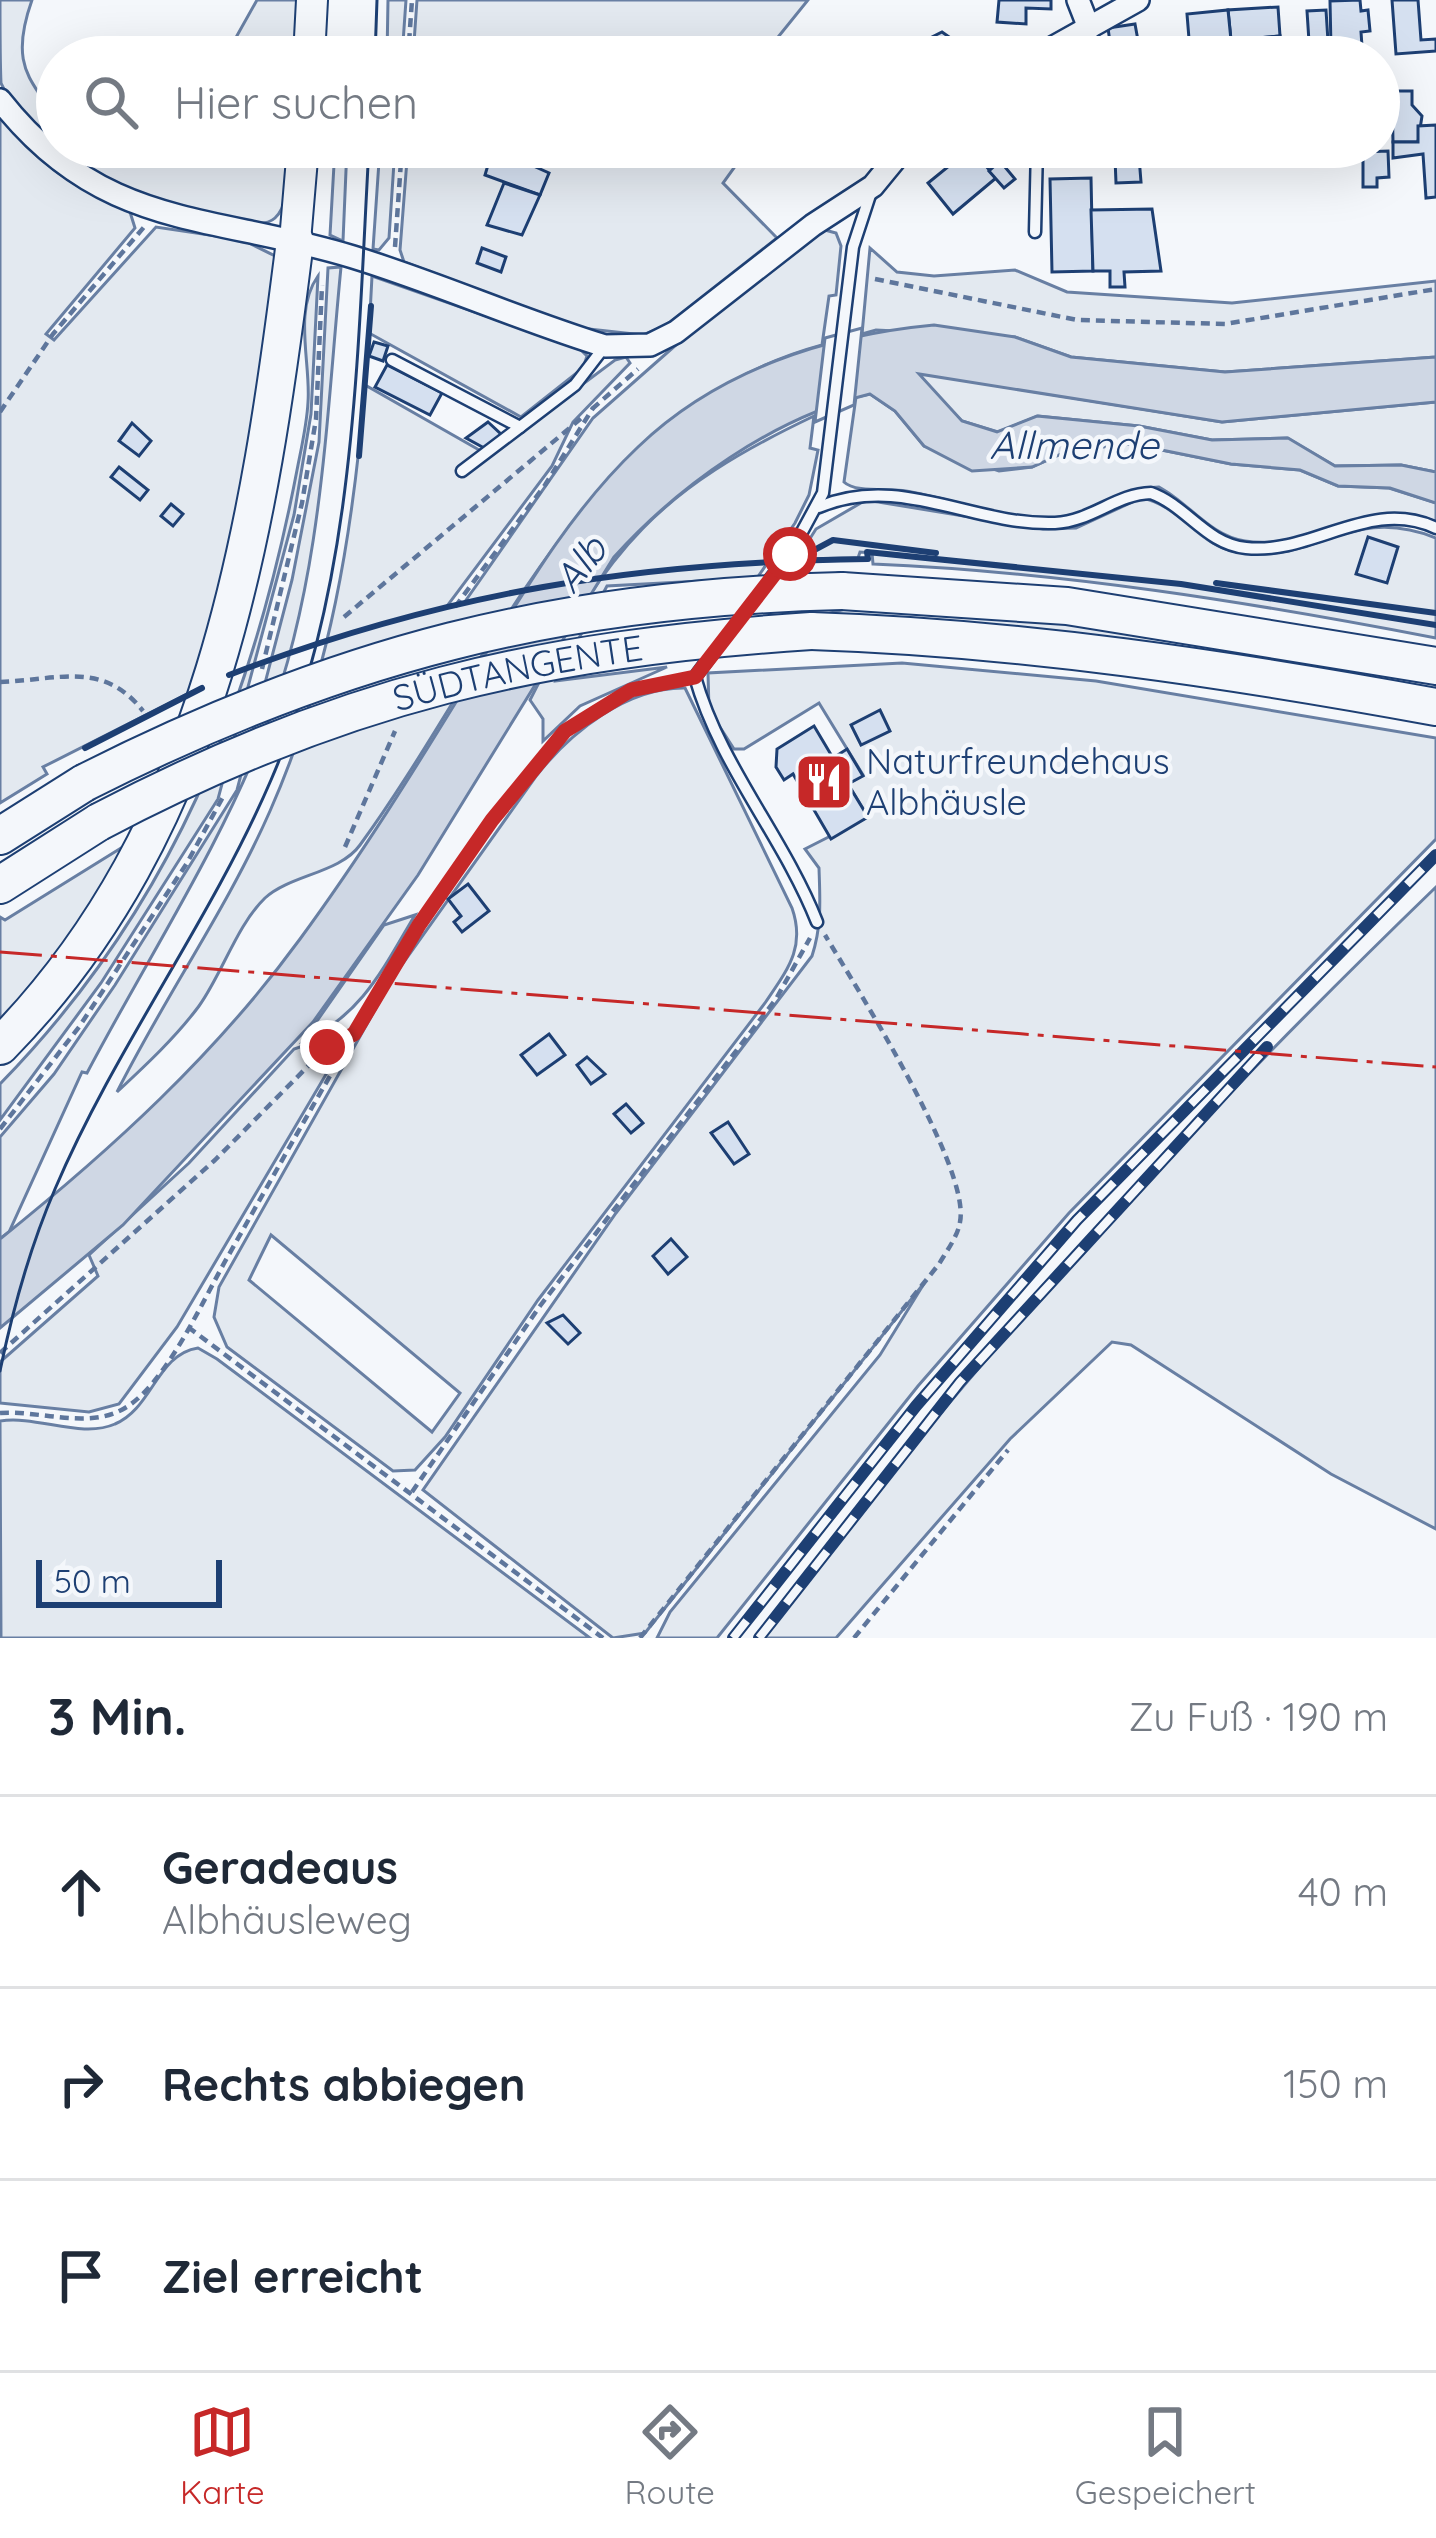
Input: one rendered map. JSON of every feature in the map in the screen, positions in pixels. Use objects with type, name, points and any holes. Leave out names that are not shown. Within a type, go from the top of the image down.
[{"type":"highway","points":[[0,1046],[92,932],[128,876],[162,818],[197,734],[224,652],[260,480],[295,241]]},
{"type":"highway","name":"SÜDTANGENTE","points":[[0,836],[84,783],[272,695],[485,629],[659,601],[842,591],[1067,606],[1436,666]]},
{"type":"highway","name":"SÜDTANGENTE","points":[[0,885],[99,823],[192,774],[394,696],[582,652],[811,631],[954,636],[1140,656],[1436,707]]},
{"type":"main road","points":[[310,36],[312,0]]},
{"type":"main road","points":[[295,241],[301,168]]},
{"type":"street","points":[[1078,0],[1089,28]]},
{"type":"street","points":[[1074,36],[1138,0]]},
{"type":"street","points":[[0,100],[36,138]]},
{"type":"street","points":[[72,168],[155,213],[295,241],[605,346],[650,344],[676,332],[813,225],[873,186],[888,168]]},
{"type":"lane","points":[[1035,232],[1037,168]]},
{"type":"lane","points":[[744,612],[819,507],[853,247],[873,186]]},
{"type":"lane","points":[[462,472],[575,385],[605,346]]},
{"type":"lane","points":[[392,360],[520,428]]},
{"type":"lane","points":[[819,507],[869,493],[1060,523],[1093,517],[1121,499],[1151,493],[1222,542],[1268,549],[1376,518],[1412,519],[1436,528]]},
{"type":"lane","points":[[732,628],[695,677],[709,726],[779,841],[817,922]]},
{"type":"path","points":[[409,36],[412,0]]},
{"type":"path","points":[[394,271],[401,168]]},
{"type":"path","points":[[0,412],[52,334],[155,213]]},
{"type":"path","points":[[875,279],[1077,320],[1225,324],[1436,290]]},
{"type":"path","points":[[344,617],[593,408],[676,332]]},
{"type":"path","points":[[452,613],[593,408]]},
{"type":"path","points":[[0,682],[96,676],[124,686],[143,711]]},
{"type":"path","points":[[0,1413],[110,1416],[142,1394],[188,1328],[431,908],[503,805],[565,731],[631,690],[695,677]]},
{"type":"path","points":[[345,847],[396,729]]},
{"type":"path","points":[[412,1492],[540,1306],[776,999],[817,922]]},
{"type":"path","points":[[640,1638],[939,1264],[960,1222],[959,1198],[922,1100],[817,922]]},
{"type":"path","points":[[0,1354],[215,1160],[327,1047],[354,1034]]},
{"type":"path","points":[[188,1328],[603,1638]]},
{"type":"path","points":[[854,1638],[1008,1450]]},
{"type":"shaded area","points":[[0,0],[32,0],[22,52],[36,89],[36,132],[1,83]]},
{"type":"shaded area","points":[[257,0],[298,0],[296,36],[237,36]]},
{"type":"shaded area","points":[[388,0],[406,0],[403,36],[387,36]]},
{"type":"shaded area","points":[[417,0],[808,0],[779,36],[414,36]]},
{"type":"shaded area","points":[[0,116],[36,155],[36,168],[52,168],[130,212],[135,228],[46,334],[54,340],[156,227],[243,240],[275,256],[263,424],[195,690],[43,767],[47,774],[0,803]]},
{"type":"shaded area","points":[[85,168],[288,168],[280,212],[260,223],[167,204]]},
{"type":"shaded area","points":[[334,168],[346,168],[343,241],[330,235]]},
{"type":"shaded area","points":[[379,168],[394,168],[389,238],[379,250],[373,249]]},
{"type":"shaded area","points":[[406,168],[734,168],[723,183],[777,238],[665,326],[643,335],[580,328],[404,262],[400,250]]},
{"type":"shaded area","points":[[821,229],[836,233],[841,246],[836,295],[829,296],[822,345],[739,378],[668,425],[606,484],[551,551],[360,845],[340,862],[265,898],[246,922],[199,1006],[117,1092],[235,883],[291,760],[336,602],[365,385],[488,455],[615,360],[626,357],[630,363],[573,422],[552,466],[447,606],[464,603],[593,418]]},
{"type":"shaded area","points":[[870,248],[897,272],[934,276],[1015,270],[1067,292],[1232,303],[1436,281],[1436,357],[1225,372],[1071,357],[1015,337],[876,330],[862,334]]},
{"type":"shaded area","points":[[341,267],[311,556],[300,613],[267,725],[248,771],[205,859],[87,1073],[82,1072],[9,1232],[0,1239],[0,1137],[54,1074],[115,985],[237,790],[292,580],[319,442],[328,268]]},
{"type":"shaded area","points":[[318,276],[311,414],[294,515],[218,799],[101,983],[0,1120],[0,1084],[60,1017],[113,946],[197,798],[229,719],[257,637],[301,450],[308,402],[306,305]]},
{"type":"shaded area","points":[[372,276],[580,349],[587,356],[583,368],[521,417],[369,333]]},
{"type":"shaded area","points":[[919,373],[1222,422],[1436,402],[1436,472],[1401,465],[1335,466],[1287,438],[1212,440],[1139,426],[1038,416],[998,432],[962,421],[920,382]]},
{"type":"shaded area","points":[[870,394],[895,411],[924,446],[999,471],[1032,467],[1070,450],[1132,444],[1231,464],[1300,470],[1338,486],[1389,488],[1436,503],[1436,522],[1387,514],[1294,538],[1245,541],[1221,533],[1159,487],[1075,514],[1043,518],[1004,514],[906,491],[856,488],[844,482],[856,397]]},
{"type":"shaded area","points":[[814,416],[810,448],[818,450],[809,495],[757,578],[607,586],[556,681],[667,667],[580,706],[543,741],[543,719],[530,700],[585,601],[613,562],[676,498],[760,443]]},
{"type":"shaded area","points":[[1141,498],[1167,508],[1211,542],[1237,552],[1289,551],[1379,527],[1436,538],[1436,638],[1156,590],[873,564],[872,553],[860,552],[858,558],[797,559],[816,529],[866,500],[1043,529],[1076,528]]},
{"type":"shaded area","points":[[845,609],[1055,622],[1436,684],[1436,692],[1130,641],[975,624],[820,616]]},
{"type":"shaded area","points":[[902,663],[1096,681],[1436,738],[1436,839],[1069,1213],[918,1386],[717,1638],[657,1638],[670,1612],[880,1355],[925,1282],[645,1633],[613,1638],[423,1490],[616,1213],[812,956],[819,923],[819,868],[805,849],[868,817],[848,784],[863,775],[819,703],[744,749],[734,749],[709,710],[708,673]]},
{"type":"shaded area","points":[[685,688],[792,908],[797,935],[792,958],[765,1003],[538,1300],[445,1437],[415,1470],[393,1471],[227,1347],[214,1317],[219,1287],[394,976],[537,775],[566,743],[602,715],[663,690]],"holes":[[[271,1235],[460,1393],[432,1432],[249,1280]]]},
{"type":"shaded area","points":[[134,840],[67,940],[0,1023],[0,917],[5,920]]},
{"type":"shaded area","points":[[1436,887],[1436,1529],[1331,1474],[1131,1345],[1112,1342],[1010,1439],[836,1638],[762,1638],[918,1440],[1084,1249]]},
{"type":"shaded area","points":[[415,915],[356,1004],[303,1041],[384,925]]},
{"type":"shaded area","points":[[335,1035],[317,1067],[331,1061],[328,1071],[177,1327],[119,1404],[89,1412],[0,1403],[0,1362],[98,1276],[89,1255],[189,1163],[294,1049]]},
{"type":"shaded area","points":[[198,1348],[590,1638],[1,1638],[0,1421],[88,1429],[115,1424],[138,1407],[173,1360]]},
{"type":"water","points":[[934,325],[1015,337],[1071,357],[1225,372],[1436,357],[1436,402],[1222,422],[919,374],[962,421],[997,432],[1037,416],[1139,426],[1212,440],[1288,438],[1335,466],[1401,465],[1436,472],[1436,503],[1390,488],[1338,486],[1300,470],[1231,464],[1132,444],[1070,450],[1032,467],[972,471],[924,446],[895,411],[870,394],[798,419],[764,437],[698,480],[614,557],[418,875],[313,1022],[123,1225],[0,1328],[0,1239],[160,1099],[268,981],[366,844],[546,558],[613,473],[669,420],[739,377],[854,337]]},
{"type":"pier","points":[[862,328],[854,405],[815,422],[825,338]]},
{"type":"building","points":[[999,0],[1051,0],[1051,9],[1026,8],[1026,24],[997,22]]},
{"type":"building","points":[[1360,0],[1361,11],[1368,10],[1370,31],[1361,32],[1361,36],[1331,36],[1330,1]]},
{"type":"building","points":[[1392,0],[1418,0],[1421,40],[1436,39],[1436,51],[1400,54],[1400,36],[1395,36]]},
{"type":"building","points":[[1278,7],[1280,36],[1231,36],[1228,10]]},
{"type":"building","points":[[1228,10],[1231,36],[1189,36],[1187,14]]},
{"type":"building","points":[[1326,10],[1328,36],[1309,36],[1307,11]]},
{"type":"building","points":[[1135,24],[1137,36],[1109,36],[1108,28]]},
{"type":"building","points":[[1400,91],[1412,91],[1412,105],[1422,116],[1418,142],[1400,142]]},
{"type":"building","points":[[1436,125],[1436,197],[1426,198],[1423,154],[1400,157],[1400,142],[1418,142],[1418,126]]},
{"type":"building","points":[[487,168],[538,168],[549,173],[540,195],[485,175]]},
{"type":"building","points":[[946,168],[988,168],[996,178],[953,214],[928,183]]},
{"type":"building","points":[[1006,168],[1015,179],[1004,188],[989,171]]},
{"type":"building","points":[[1115,168],[1140,168],[1141,182],[1116,183]]},
{"type":"building","points":[[1363,168],[1389,168],[1389,177],[1377,178],[1377,187],[1363,187]]},
{"type":"building","points":[[1091,178],[1093,271],[1052,272],[1050,179]]},
{"type":"building","points":[[504,183],[540,195],[522,235],[487,225]]},
{"type":"building","points":[[1152,209],[1161,271],[1124,272],[1125,287],[1110,287],[1110,271],[1093,271],[1091,210]]},
{"type":"building","points":[[482,248],[506,257],[501,272],[477,263]]},
{"type":"building","points":[[374,342],[388,346],[383,361],[369,356]]},
{"type":"building","points":[[387,365],[442,393],[430,415],[375,387]]},
{"type":"building","points":[[488,422],[503,436],[486,449],[466,438]]},
{"type":"building","points":[[132,423],[151,441],[139,456],[119,441]]},
{"type":"building","points":[[119,467],[148,490],[140,500],[111,477]]},
{"type":"building","points":[[171,504],[183,514],[173,526],[161,516]]},
{"type":"building","points":[[1368,537],[1398,547],[1387,583],[1356,574]]},
{"type":"building","points":[[880,710],[890,731],[861,745],[851,725]]},
{"type":"building","name":"Naturfreundehaus Albhäusle","points":[[814,726],[833,758],[847,749],[863,776],[848,784],[868,817],[831,839],[793,774],[784,780],[776,767],[777,749]]},
{"type":"building","points":[[468,884],[489,911],[462,932],[454,922],[461,916],[448,899]]},
{"type":"building","points":[[549,1034],[565,1055],[537,1075],[521,1055]]},
{"type":"building","points":[[587,1057],[605,1074],[591,1084],[577,1065]]},
{"type":"building","points":[[626,1104],[643,1123],[631,1133],[614,1114]]},
{"type":"building","points":[[728,1122],[749,1154],[734,1164],[711,1133]]},
{"type":"building","points":[[671,1239],[687,1257],[668,1274],[653,1256]]},
{"type":"building","points":[[563,1315],[580,1333],[568,1344],[547,1323]]},
{"type":"tram line","points":[[376,36],[377,0]]},
{"type":"tram line","points":[[0,1371],[23,1278],[55,1189],[106,1085],[247,832],[299,705],[320,628],[347,469],[368,168]]},
{"type":"railway","points":[[733,1638],[916,1406],[1077,1220],[1436,855]]},
{"type":"railway","points":[[759,1638],[960,1382],[1267,1047]]},
{"type":"wall","points":[[359,456],[371,306]]},
{"type":"wall","points":[[805,555],[833,540],[936,553]]},
{"type":"wall","points":[[229,675],[388,622],[543,587],[701,567],[868,559],[867,552],[1181,584],[1436,625]]},
{"type":"wall","points":[[1216,583],[1436,613]]},
{"type":"wall","points":[[85,748],[202,688]]},
{"type":"power","points":[[0,952],[1436,1067]]},
{"type":"place","name":"Naturfreundehaus Albhäusle","points":[[824,782]]},
{"type":"route","points":[[327,1047],[354,1034],[419,925],[538,759],[604,702],[631,690],[695,677],[790,554]]},
{"type":"water label","name":"Allmende","points":[[1074,445]]},
{"type":"water label","name":"Alb","points":[[580,564]]}]
